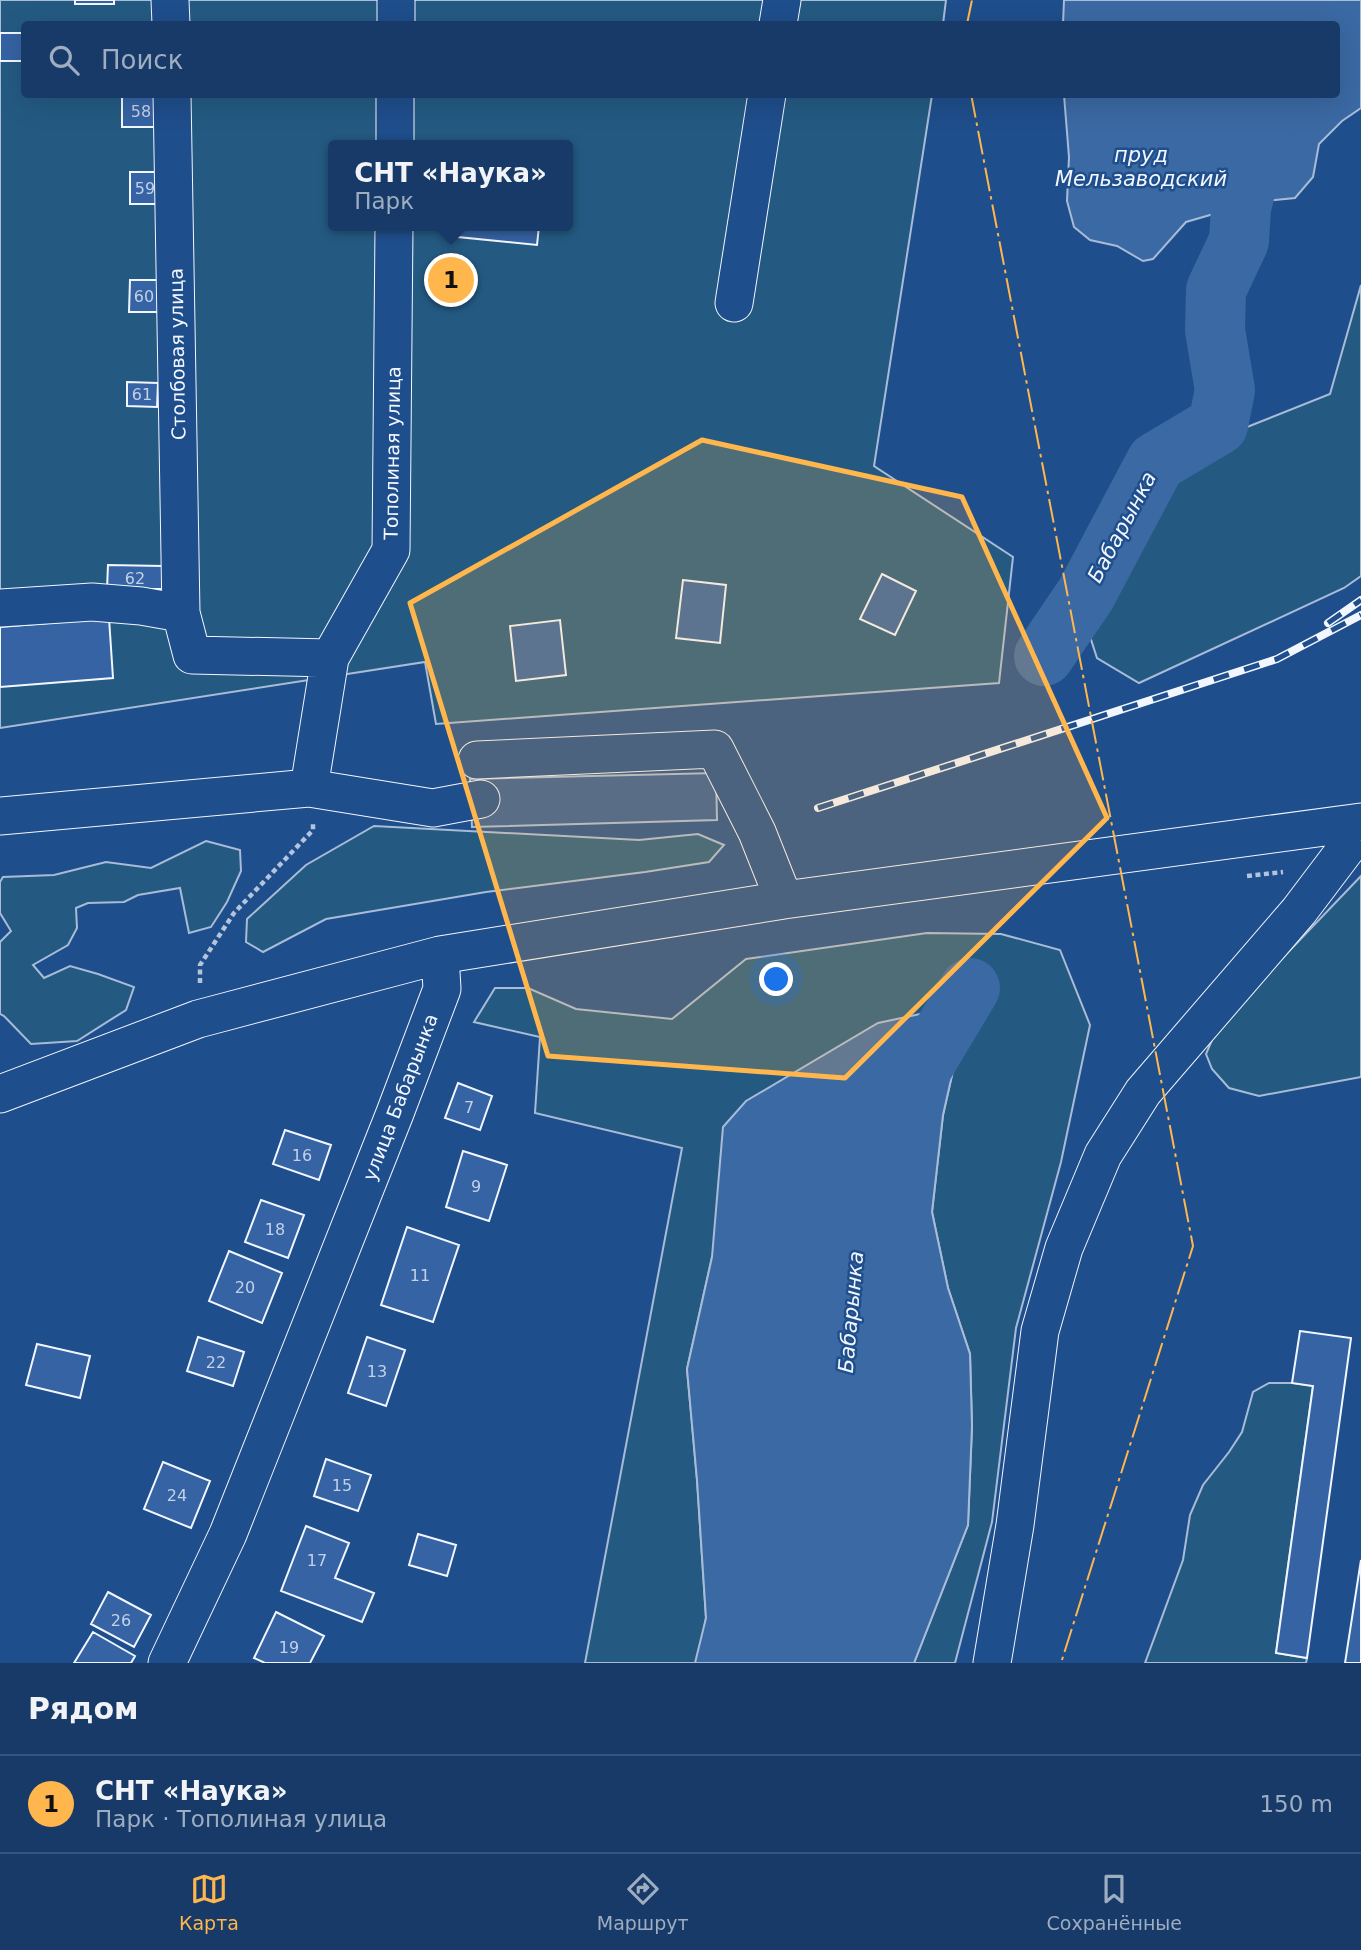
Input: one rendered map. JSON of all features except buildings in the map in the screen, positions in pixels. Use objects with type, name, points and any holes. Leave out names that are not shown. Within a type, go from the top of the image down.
[{"type":"street","points":[[170,0],[171,21]]},
{"type":"street","points":[[396,0],[396,21]]},
{"type":"street","points":[[778,21],[782,0]]},
{"type":"street","name":"Столбовая улица","points":[[172,98],[181,613],[192,655],[330,658]]},
{"type":"street","points":[[395,140],[396,98]]},
{"type":"street","points":[[734,303],[766,98]]},
{"type":"street","name":"Тополиная улица","points":[[309,788],[330,658],[391,550],[394,231]]},
{"type":"street","points":[[0,608],[92,603],[121,604],[181,613]]},
{"type":"street","points":[[477,760],[715,750],[757,832],[784,900]]},
{"type":"street","points":[[0,816],[309,788],[433,808],[481,799]]},
{"type":"street","points":[[0,1094],[198,1019],[440,955],[784,900],[1361,822]]},
{"type":"street","points":[[992,1663],[1015,1525],[1040,1331],[1064,1248],[1103,1155],[1143,1092],[1298,911],[1361,829]]},
{"type":"street","name":"улица Бабарынка","points":[[167,1663],[228,1534],[395,1113],[442,989],[440,955]]},
{"type":"path","points":[[198,1019],[200,965],[234,913],[313,830],[309,788]]},
{"type":"highlighted area","points":[[702,440],[962,497],[1107,818],[845,1078],[548,1056],[410,603]]},
{"type":"shaded area","points":[[0,0],[946,0],[943,21],[21,21],[21,98],[932,98],[874,466],[1013,557],[999,683],[436,724],[425,662],[0,728]]},
{"type":"shaded area","points":[[1361,285],[1361,576],[1344,588],[1139,683],[1097,658],[1086,624],[1163,474],[1227,435],[1330,394]]},
{"type":"shaded area","points":[[716,773],[717,820],[472,827],[470,779]]},
{"type":"shaded area","points":[[374,826],[639,840],[698,834],[724,845],[709,862],[486,892],[326,919],[263,952],[246,942],[247,919],[306,865]]},
{"type":"shaded area","points":[[206,841],[240,850],[241,871],[227,902],[211,927],[189,933],[180,888],[138,895],[124,902],[88,903],[76,908],[77,928],[68,945],[33,965],[44,978],[70,966],[134,987],[126,1010],[77,1041],[31,1044],[0,1014],[0,942],[11,931],[0,913],[0,882],[3,877],[54,875],[106,862],[151,868]]},
{"type":"shaded area","points":[[1361,876],[1361,1077],[1259,1096],[1229,1088],[1212,1069],[1206,1054],[1212,1040],[1228,1015]]},
{"type":"shaded area","points":[[927,933],[1001,934],[1060,950],[1090,1025],[1061,1162],[1016,1328],[992,1522],[955,1663],[914,1663],[968,1525],[972,1426],[970,1354],[948,1288],[932,1212],[943,1115],[962,1031],[712,1257],[687,1369],[706,1618],[698,1660],[695,1663],[585,1663],[682,1148],[535,1113],[540,1037],[474,1022],[495,988],[528,988],[576,1009],[672,1019],[746,959]]},
{"type":"shaded area","points":[[1269,1383],[1313,1386],[1276,1653],[1307,1658],[1306,1663],[1145,1663],[1183,1560],[1190,1515],[1203,1485],[1242,1432],[1253,1392]]},
{"type":"water","name":"пруд Мельзаводский","points":[[1064,0],[1361,0],[1361,108],[1342,121],[1319,144],[1313,177],[1295,198],[1255,202],[1186,222],[1153,259],[1143,261],[1117,246],[1090,240],[1074,227],[1067,201],[1069,157],[1064,98],[1340,98],[1340,21],[1063,21]]},
{"type":"water","points":[[934,1011],[962,1031],[943,1115],[932,1212],[948,1288],[970,1354],[972,1426],[968,1525],[914,1663],[695,1663],[706,1618],[687,1369],[712,1257],[723,1127],[746,1101],[878,1023]]},
{"type":"waterway","name":"Бабарынка","points":[[1044,656],[1086,594],[1156,462],[1218,425],[1225,390],[1215,330],[1216,290],[1239,241],[1241,208],[1268,98]]},
{"type":"waterway","name":"Бабарынка","points":[[907,1093],[970,988]]},
{"type":"railway","points":[[1328,623],[1361,600]]},
{"type":"railway","points":[[818,808],[1277,659],[1361,615]]},
{"type":"power","points":[[968,21],[972,0]]},
{"type":"power","points":[[972,98],[1193,1246],[1061,1663]]},
{"type":"place","name":"СНТ «Наука»","points":[[451,280]]}]
